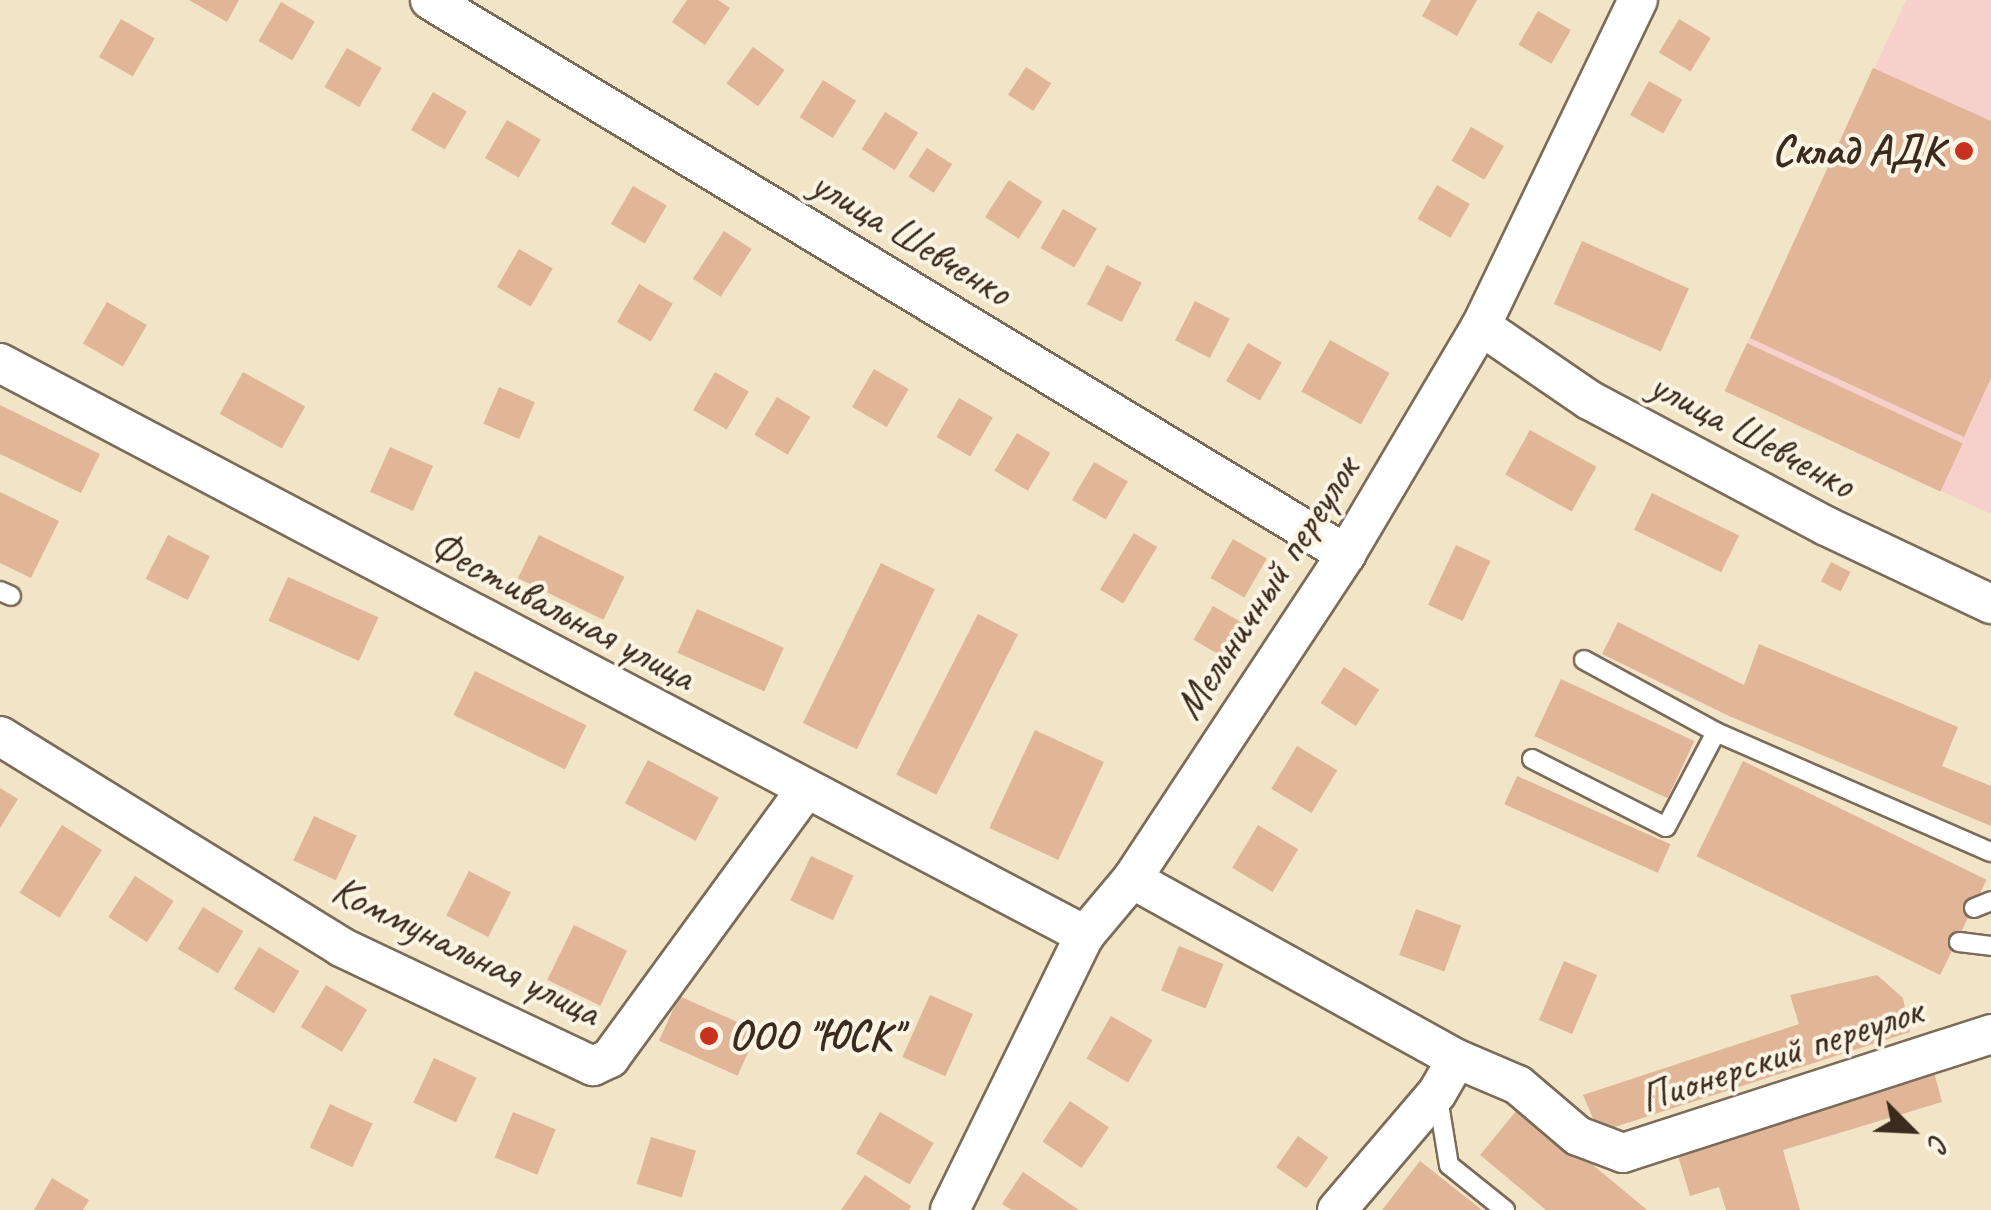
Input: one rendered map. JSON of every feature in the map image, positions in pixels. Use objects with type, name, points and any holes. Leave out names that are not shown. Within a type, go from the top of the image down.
[{"type":"street","name":"улица Шевченко","points":[[430,0],[1346,554]]},
{"type":"street","name":"Мельничный переулок","points":[[950,1210],[1085,935],[1132,879],[1346,554],[1481,326],[1638,0]]},
{"type":"street","name":"улица Шевченко","points":[[1481,326],[1588,400],[1826,526],[1991,604]]},
{"type":"street","name":"Фестивальная улица","points":[[0,363],[1085,935]]},
{"type":"street","name":"Коммунальная улица","points":[[0,736],[341,946],[593,1066],[610,1058],[806,789]]},
{"type":"street","name":"Пионерский переулок","points":[[1132,879],[1457,1059],[1518,1085],[1578,1136],[1623,1152],[1991,1034]]},
{"type":"street","points":[[1337,1210],[1437,1093],[1457,1059]]},
{"type":"lane","points":[[1584,660],[1716,732],[1991,852]]},
{"type":"lane","points":[[1532,759],[1666,827],[1716,732]]},
{"type":"lane","points":[[1959,942],[1991,946]]},
{"type":"lane","points":[[1437,1093],[1449,1164],[1505,1210]]},
{"type":"shaded area","points":[[1906,0],[1991,0],[1991,514],[1725,391]]},
{"type":"building","points":[[189,0],[239,0],[227,22]]},
{"type":"building","points":[[687,0],[718,0],[730,8],[705,45],[672,22]]},
{"type":"building","points":[[1431,0],[1477,0],[1457,36],[1422,16]]},
{"type":"building","points":[[281,2],[315,22],[292,60],[258,41]]},
{"type":"building","points":[[1538,11],[1571,30],[1551,64],[1518,45]]},
{"type":"building","points":[[121,19],[155,38],[133,77],[99,57]]},
{"type":"building","points":[[1679,19],[1711,38],[1691,71],[1659,52]]},
{"type":"building","points":[[753,47],[785,70],[758,106],[727,83]]},
{"type":"building","points":[[347,48],[382,68],[359,107],[324,87]]},
{"type":"building","points":[[1026,67],[1051,83],[1033,111],[1008,95]]},
{"type":"building","points":[[1873,68],[1991,121],[1991,378],[1964,437],[1750,338]]},
{"type":"building","points":[[823,80],[856,101],[833,138],[800,117]]},
{"type":"building","points":[[1649,81],[1682,99],[1663,134],[1630,115]]},
{"type":"building","points":[[433,92],[467,112],[445,150],[411,130]]},
{"type":"building","points":[[885,112],[918,133],[895,170],[862,149]]},
{"type":"building","points":[[507,120],[541,139],[519,178],[485,158]]},
{"type":"building","points":[[1471,127],[1504,146],[1484,180],[1452,161]]},
{"type":"building","points":[[927,148],[952,164],[934,193],[908,177]]},
{"type":"building","points":[[1009,180],[1043,202],[1019,239],[985,217]]},
{"type":"building","points":[[1437,185],[1470,204],[1450,238],[1418,219]]},
{"type":"building","points":[[633,186],[667,206],[645,244],[611,224]]},
{"type":"building","points":[[1063,209],[1097,228],[1074,267],[1040,248]]},
{"type":"building","points":[[724,231],[752,249],[721,297],[693,279]]},
{"type":"building","points":[[1582,241],[1689,289],[1661,352],[1554,304]]},
{"type":"building","points":[[519,249],[553,268],[531,307],[497,287]]},
{"type":"building","points":[[1107,265],[1142,283],[1122,322],[1087,304]]},
{"type":"building","points":[[639,284],[673,304],[651,342],[617,322]]},
{"type":"building","points":[[1195,301],[1230,319],[1210,358],[1175,340]]},
{"type":"building","points":[[107,302],[147,325],[123,367],[83,344]]},
{"type":"building","points":[[1330,340],[1389,373],[1361,425],[1301,392]]},
{"type":"building","points":[[1248,343],[1282,362],[1260,401],[1226,381]]},
{"type":"building","points":[[1747,343],[1963,444],[1940,492],[1725,391]]},
{"type":"building","points":[[874,369],[909,389],[887,427],[852,407]]},
{"type":"building","points":[[243,372],[305,406],[282,448],[220,414]]},
{"type":"building","points":[[715,372],[749,392],[727,430],[693,410]]},
{"type":"building","points":[[499,387],[535,402],[519,439],[483,424]]},
{"type":"building","points":[[777,397],[810,417],[788,455],[754,435]]},
{"type":"building","points":[[959,398],[993,418],[970,456],[936,437]]},
{"type":"building","points":[[0,405],[100,454],[81,493],[0,454]]},
{"type":"building","points":[[1530,430],[1596,467],[1572,511],[1505,475]]},
{"type":"building","points":[[1017,433],[1050,453],[1028,491],[994,471]]},
{"type":"building","points":[[390,447],[433,466],[413,511],[370,492]]},
{"type":"building","points":[[1094,462],[1128,482],[1106,520],[1072,500]]},
{"type":"building","points":[[0,492],[59,521],[31,578],[0,563]]},
{"type":"building","points":[[1652,493],[1739,536],[1721,572],[1634,530]]},
{"type":"building","points":[[1134,533],[1157,547],[1123,603],[1100,590]]},
{"type":"building","points":[[168,535],[210,556],[188,600],[146,579]]},
{"type":"building","points":[[539,535],[624,577],[603,620],[518,578]]},
{"type":"building","points":[[1233,539],[1267,558],[1244,597],[1210,578]]},
{"type":"building","points":[[1456,545],[1490,561],[1463,621],[1428,605]]},
{"type":"building","points":[[1831,562],[1851,572],[1841,592],[1821,582]]},
{"type":"building","points":[[881,563],[935,589],[857,749],[803,723]]},
{"type":"building","points":[[288,577],[378,617],[359,661],[268,621]]},
{"type":"building","points":[[1213,606],[1246,625],[1226,659],[1194,640]]},
{"type":"building","points":[[697,609],[784,648],[764,691],[677,653]]},
{"type":"building","points":[[978,614],[1018,634],[936,795],[896,774]]},
{"type":"building","points":[[1618,622],[1744,685],[1759,644],[1958,727],[1942,766],[1991,786],[1991,826],[1729,716],[1602,654]]},
{"type":"building","points":[[1344,667],[1379,690],[1356,726],[1321,703]]},
{"type":"building","points":[[475,671],[586,725],[565,769],[454,715]]},
{"type":"building","points":[[1561,679],[1694,741],[1668,798],[1534,736]]},
{"type":"building","points":[[1035,730],[1104,762],[1058,860],[989,828]]},
{"type":"building","points":[[1297,746],[1337,770],[1312,813],[1271,789]]},
{"type":"building","points":[[648,760],[719,798],[696,841],[625,803]]},
{"type":"building","points":[[1743,761],[1987,880],[1940,975],[1697,856]]},
{"type":"building","points":[[1517,776],[1670,844],[1658,873],[1504,804]]},
{"type":"building","points":[[0,788],[18,799],[0,828]]},
{"type":"building","points":[[314,816],[357,836],[336,880],[293,860]]},
{"type":"building","points":[[62,825],[102,850],[59,918],[20,893]]},
{"type":"building","points":[[1258,825],[1298,849],[1273,892],[1232,868]]},
{"type":"building","points":[[811,856],[854,876],[833,920],[790,900]]},
{"type":"building","points":[[469,871],[511,892],[488,937],[446,916]]},
{"type":"building","points":[[135,876],[174,901],[147,942],[108,917]]},
{"type":"building","points":[[203,907],[243,931],[218,973],[178,949]]},
{"type":"building","points":[[1416,909],[1461,925],[1444,971],[1399,955]]},
{"type":"building","points":[[574,925],[627,951],[600,1006],[547,980]]},
{"type":"building","points":[[1179,946],[1224,964],[1206,1008],[1161,991]]},
{"type":"building","points":[[259,947],[299,971],[274,1013],[234,989]]},
{"type":"building","points":[[1564,961],[1597,975],[1572,1034],[1539,1020]]},
{"type":"building","points":[[1877,975],[1903,998],[1910,1032],[1599,1132],[1583,1095],[1799,1024],[1790,995]]},
{"type":"building","points":[[326,985],[367,1010],[342,1052],[301,1027]]},
{"type":"building","points":[[930,995],[973,1014],[945,1076],[902,1057]]},
{"type":"building","name":"ООО \"ЮСК\"","points":[[679,996],[758,1031],[738,1076],[659,1041]]},
{"type":"building","points":[[1111,1016],[1153,1040],[1128,1082],[1086,1058]]},
{"type":"building","points":[[434,1058],[477,1078],[456,1122],[413,1102]]},
{"type":"building","points":[[1934,1072],[1942,1102],[1783,1150],[1800,1210],[1726,1210],[1719,1187],[1690,1196],[1676,1149]]},
{"type":"building","points":[[1070,1101],[1109,1127],[1082,1168],[1043,1142]]},
{"type":"building","points":[[330,1104],[373,1124],[352,1167],[310,1148]]},
{"type":"building","points":[[1521,1105],[1647,1210],[1546,1210],[1480,1155]]},
{"type":"building","points":[[513,1112],[556,1129],[537,1175],[495,1157]]},
{"type":"building","points":[[880,1112],[934,1143],[910,1185],[856,1154]]},
{"type":"building","points":[[1298,1136],[1328,1157],[1307,1188],[1276,1167]]},
{"type":"building","points":[[651,1137],[696,1151],[682,1198],[637,1184]]},
{"type":"building","points":[[1420,1161],[1482,1210],[1382,1210]]},
{"type":"building","points":[[1023,1172],[1079,1210],[1012,1210],[1002,1204]]},
{"type":"building","points":[[865,1175],[911,1206],[909,1210],[841,1210]]},
{"type":"building","points":[[52,1178],[89,1200],[83,1210],[34,1210]]},
{"type":"place","name":"Склад АДК","points":[[1964,151]]},
{"type":"place","name":"ООО \"ЮСК\"","points":[[709,1036]]}]
